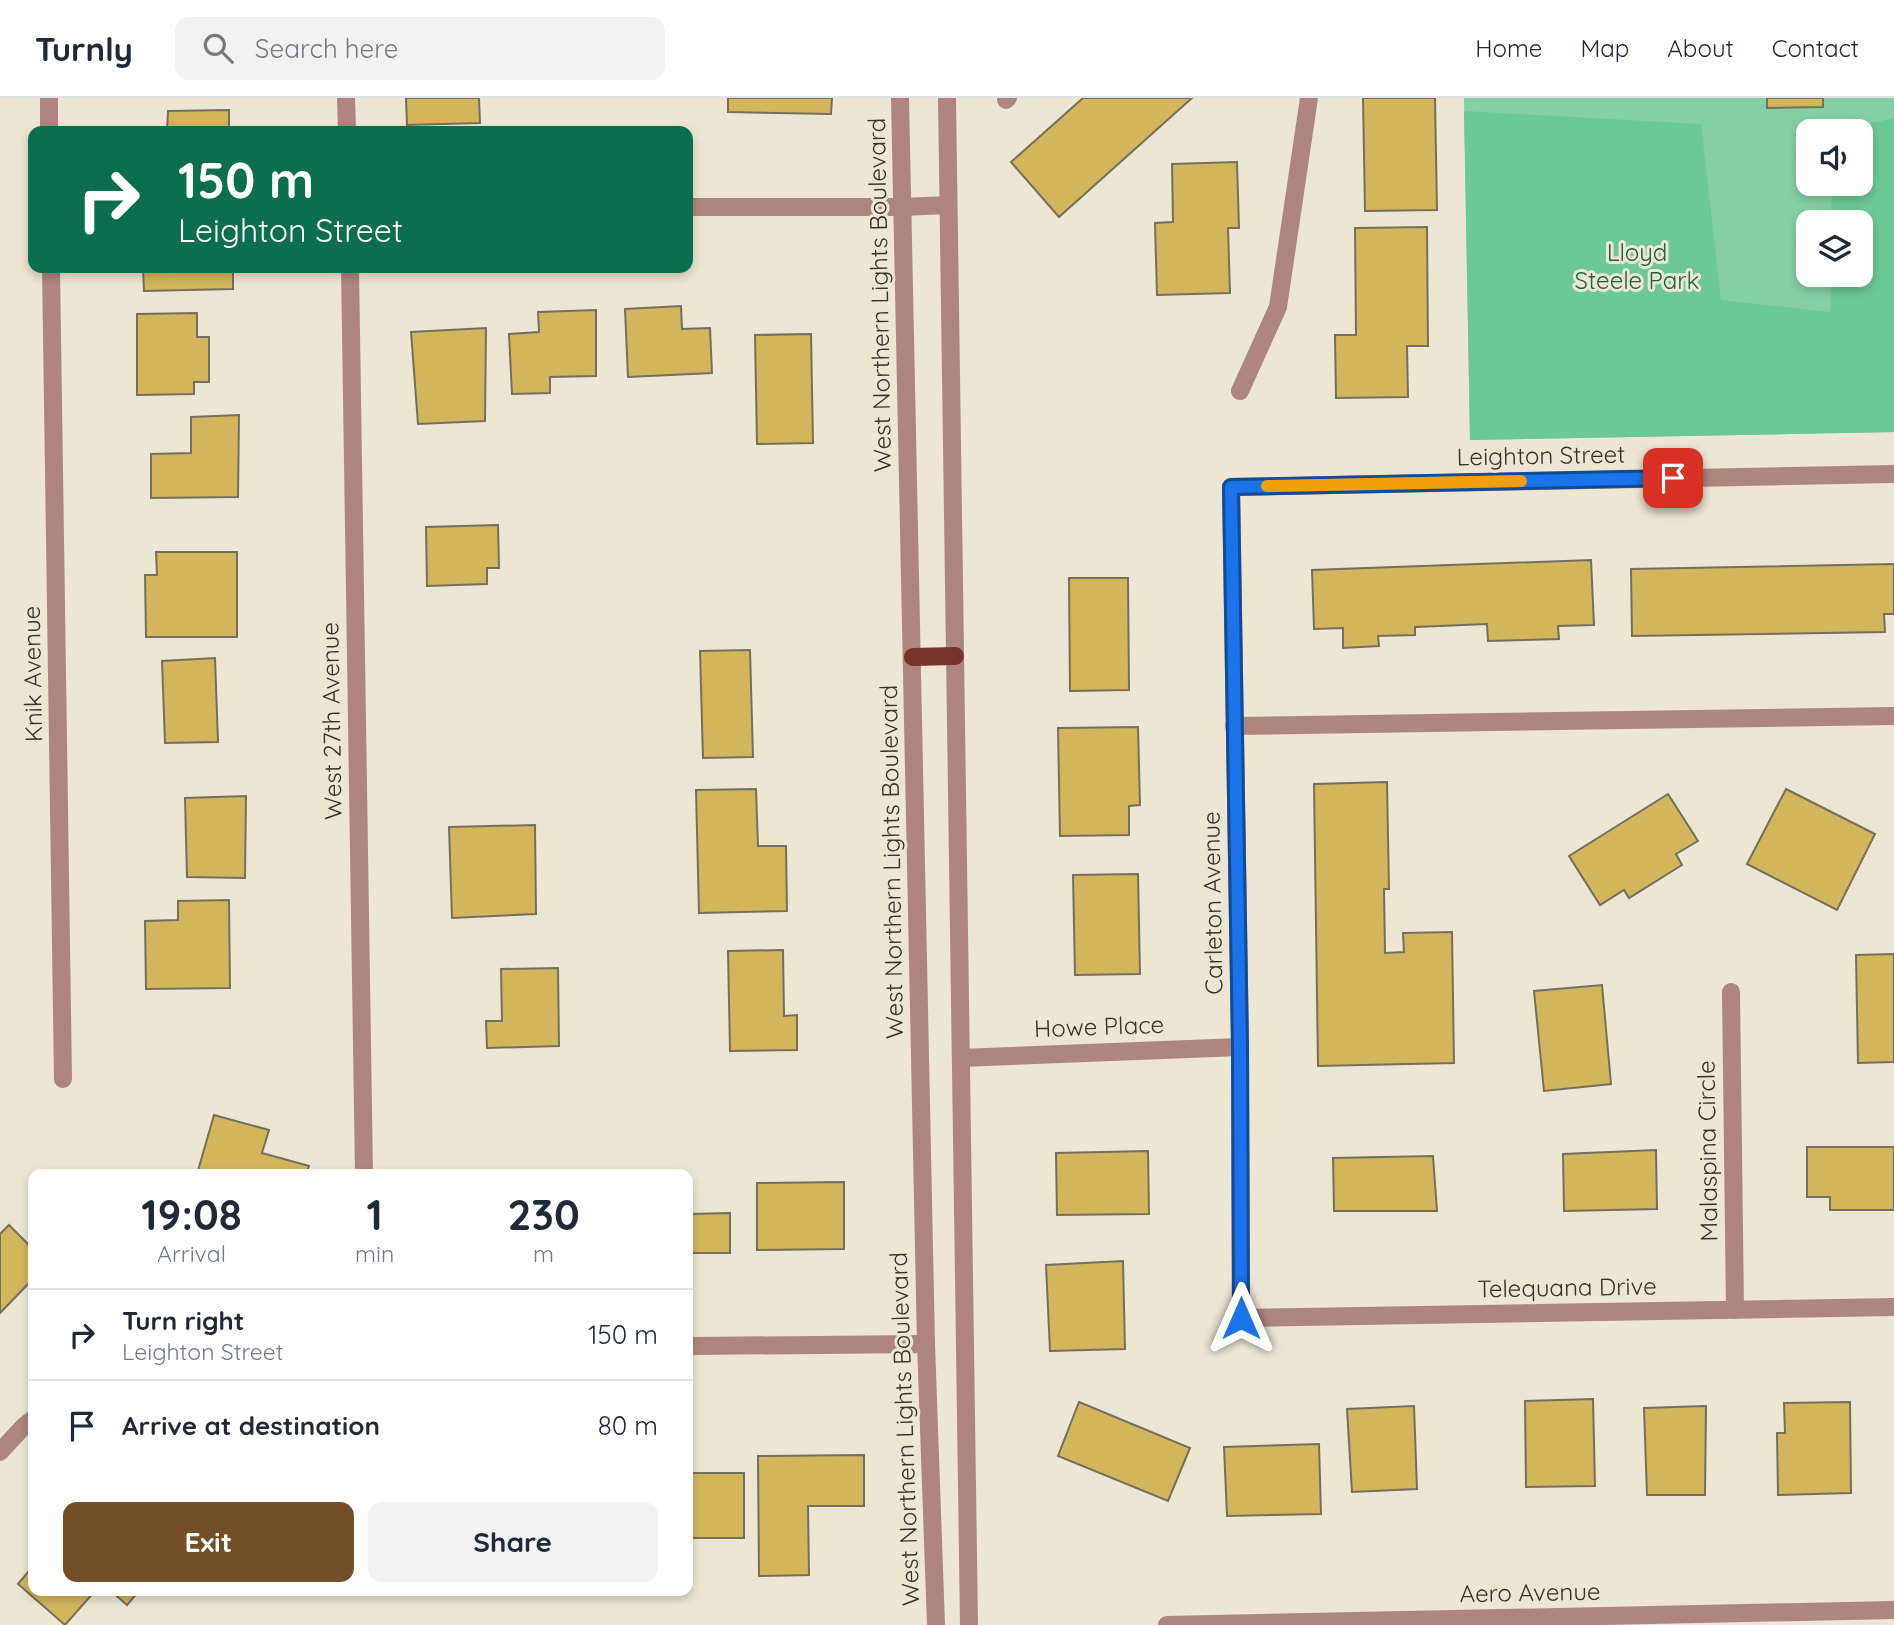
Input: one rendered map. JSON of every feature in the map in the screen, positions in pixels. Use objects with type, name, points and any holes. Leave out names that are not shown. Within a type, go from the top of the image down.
[{"type":"main road","points":[[913,657],[955,656]]},
{"type":"street","points":[[49,98],[49,126]]},
{"type":"street","points":[[346,98],[347,126]]},
{"type":"street","name":"West Northern Lights Boulevard","points":[[900,98],[926,1344],[936,1625]]},
{"type":"street","points":[[947,98],[969,1625]]},
{"type":"street","points":[[1240,391],[1278,307],[1309,98]]},
{"type":"street","points":[[693,207],[948,205]]},
{"type":"street","name":"Knik Avenue","points":[[51,273],[63,1079]]},
{"type":"street","name":"West 27th Avenue","points":[[350,273],[364,1169]]},
{"type":"street","name":"Leighton Street","points":[[1231,487],[1894,474]]},
{"type":"street","name":"Carleton Avenue","points":[[1231,487],[1240,1046],[1241,1318]]},
{"type":"street","points":[[1234,726],[1894,716]]},
{"type":"street","name":"Malaspina Circle","points":[[1731,992],[1735,1310]]},
{"type":"street","name":"Howe Place","points":[[961,1058],[1240,1046]]},
{"type":"street","name":"Telequana Drive","points":[[1241,1318],[1894,1307]]},
{"type":"street","points":[[693,1346],[926,1344]]},
{"type":"street","points":[[0,1451],[28,1423]]},
{"type":"street","name":"Aero Avenue","points":[[1167,1625],[1570,1621],[1894,1610]]},
{"type":"green space","name":"Lloyd Steele Park","points":[[1464,98],[1894,98],[1894,432],[1470,440]]},
{"type":"green space","name":"Lloyd Steele Park","points":[[1464,111],[1701,124],[1721,300],[1830,312],[1831,287],[1873,287],[1873,210],[1831,210],[1832,196],[1873,196],[1873,123],[1894,118],[1894,432],[1470,440]]},
{"type":"building","points":[[406,98],[479,98],[480,123],[407,125]]},
{"type":"building","points":[[728,98],[832,98],[831,114],[728,112]]},
{"type":"building","points":[[1083,98],[1192,98],[1059,217],[1011,162]]},
{"type":"building","points":[[1363,98],[1435,98],[1437,210],[1365,211]]},
{"type":"building","points":[[1767,98],[1823,98],[1823,107],[1767,108]]},
{"type":"building","points":[[229,110],[229,126],[167,126],[168,111]]},
{"type":"building","points":[[1237,162],[1239,228],[1228,228],[1230,293],[1157,295],[1155,223],[1173,222],[1172,164]]},
{"type":"building","points":[[1427,227],[1428,346],[1407,346],[1408,397],[1336,398],[1335,335],[1356,335],[1355,228]]},
{"type":"building","points":[[143,273],[233,273],[233,289],[144,291]]},
{"type":"building","points":[[681,306],[682,329],[710,328],[712,373],[628,377],[625,309]]},
{"type":"building","points":[[596,310],[596,376],[550,377],[550,393],[512,394],[509,334],[539,332],[538,312]]},
{"type":"building","points":[[197,313],[197,337],[209,337],[209,382],[194,382],[194,394],[137,395],[137,314]]},
{"type":"building","points":[[486,328],[485,421],[418,424],[411,332]]},
{"type":"building","points":[[811,334],[813,443],[757,444],[755,335]]},
{"type":"building","points":[[239,415],[238,497],[151,498],[151,454],[191,453],[191,417]]},
{"type":"building","points":[[498,525],[499,568],[487,568],[487,584],[427,586],[426,527]]},
{"type":"building","points":[[156,552],[237,552],[237,637],[146,637],[145,575],[157,575]]},
{"type":"building","points":[[1591,560],[1594,625],[1558,626],[1559,639],[1488,641],[1487,624],[1415,627],[1415,635],[1378,636],[1379,646],[1343,648],[1343,628],[1314,629],[1312,570]]},
{"type":"building","points":[[1894,564],[1894,614],[1884,614],[1885,632],[1632,636],[1631,569]]},
{"type":"building","points":[[1069,578],[1128,578],[1129,690],[1070,691]]},
{"type":"building","points":[[750,650],[753,757],[703,758],[700,651]]},
{"type":"building","points":[[215,658],[218,742],[165,743],[162,661]]},
{"type":"building","points":[[1138,727],[1140,805],[1129,806],[1129,835],[1060,836],[1058,728]]},
{"type":"building","points":[[1387,782],[1389,889],[1384,889],[1385,953],[1404,952],[1403,933],[1452,932],[1454,1063],[1318,1066],[1314,784]]},
{"type":"building","points":[[756,789],[758,846],[786,846],[787,911],[699,913],[696,790]]},
{"type":"building","points":[[1786,789],[1875,834],[1837,910],[1747,864]]},
{"type":"building","points":[[1668,794],[1698,841],[1676,854],[1682,865],[1629,898],[1624,890],[1600,905],[1569,856]]},
{"type":"building","points":[[246,796],[245,878],[187,877],[185,798]]},
{"type":"building","points":[[535,825],[536,914],[452,918],[449,827]]},
{"type":"building","points":[[1138,874],[1140,974],[1075,975],[1073,875]]},
{"type":"building","points":[[229,900],[230,988],[146,989],[145,921],[178,920],[178,901]]},
{"type":"building","points":[[783,950],[784,1016],[797,1015],[797,1050],[730,1051],[728,951]]},
{"type":"building","points":[[1894,954],[1894,1062],[1858,1063],[1856,955]]},
{"type":"building","points":[[558,968],[559,1046],[487,1048],[486,1021],[502,1021],[501,969]]},
{"type":"building","points":[[1602,985],[1611,1084],[1544,1091],[1534,991]]},
{"type":"building","points":[[214,1115],[269,1130],[262,1153],[309,1166],[308,1169],[198,1169]]},
{"type":"building","points":[[1807,1147],[1894,1147],[1894,1210],[1830,1210],[1830,1197],[1807,1197]]},
{"type":"building","points":[[1656,1150],[1657,1209],[1564,1211],[1563,1154]]},
{"type":"building","points":[[1148,1151],[1149,1214],[1057,1215],[1056,1153]]},
{"type":"building","points":[[1433,1156],[1437,1211],[1334,1211],[1333,1158]]},
{"type":"building","points":[[844,1182],[844,1249],[757,1250],[757,1183]]},
{"type":"building","points":[[730,1213],[730,1253],[693,1253],[693,1214]]},
{"type":"building","points":[[9,1225],[28,1244],[28,1284],[0,1313],[0,1234]]},
{"type":"building","points":[[1123,1261],[1125,1349],[1050,1351],[1046,1265]]},
{"type":"building","points":[[1593,1399],[1595,1486],[1526,1487],[1525,1401]]},
{"type":"building","points":[[1079,1402],[1190,1448],[1168,1501],[1058,1456]]},
{"type":"building","points":[[1850,1402],[1851,1493],[1778,1495],[1777,1433],[1785,1433],[1784,1403]]},
{"type":"building","points":[[1414,1406],[1417,1489],[1352,1492],[1347,1409]]},
{"type":"building","points":[[1706,1406],[1705,1495],[1647,1495],[1644,1408]]},
{"type":"building","points":[[1319,1444],[1321,1514],[1227,1516],[1224,1447]]},
{"type":"building","points":[[864,1455],[864,1506],[808,1506],[809,1575],[759,1576],[758,1456]]},
{"type":"building","points":[[693,1473],[744,1473],[744,1538],[693,1538]]},
{"type":"building","points":[[28,1572],[28,1593],[18,1584]]},
{"type":"building","points":[[32,1596],[91,1596],[65,1625]]},
{"type":"building","points":[[117,1596],[135,1596],[127,1605]]},
{"type":"slow traffic","points":[[1267,486],[1521,481]]},
{"type":"route","points":[[1241,1318],[1240,1046],[1231,487],[1673,478]]}]
